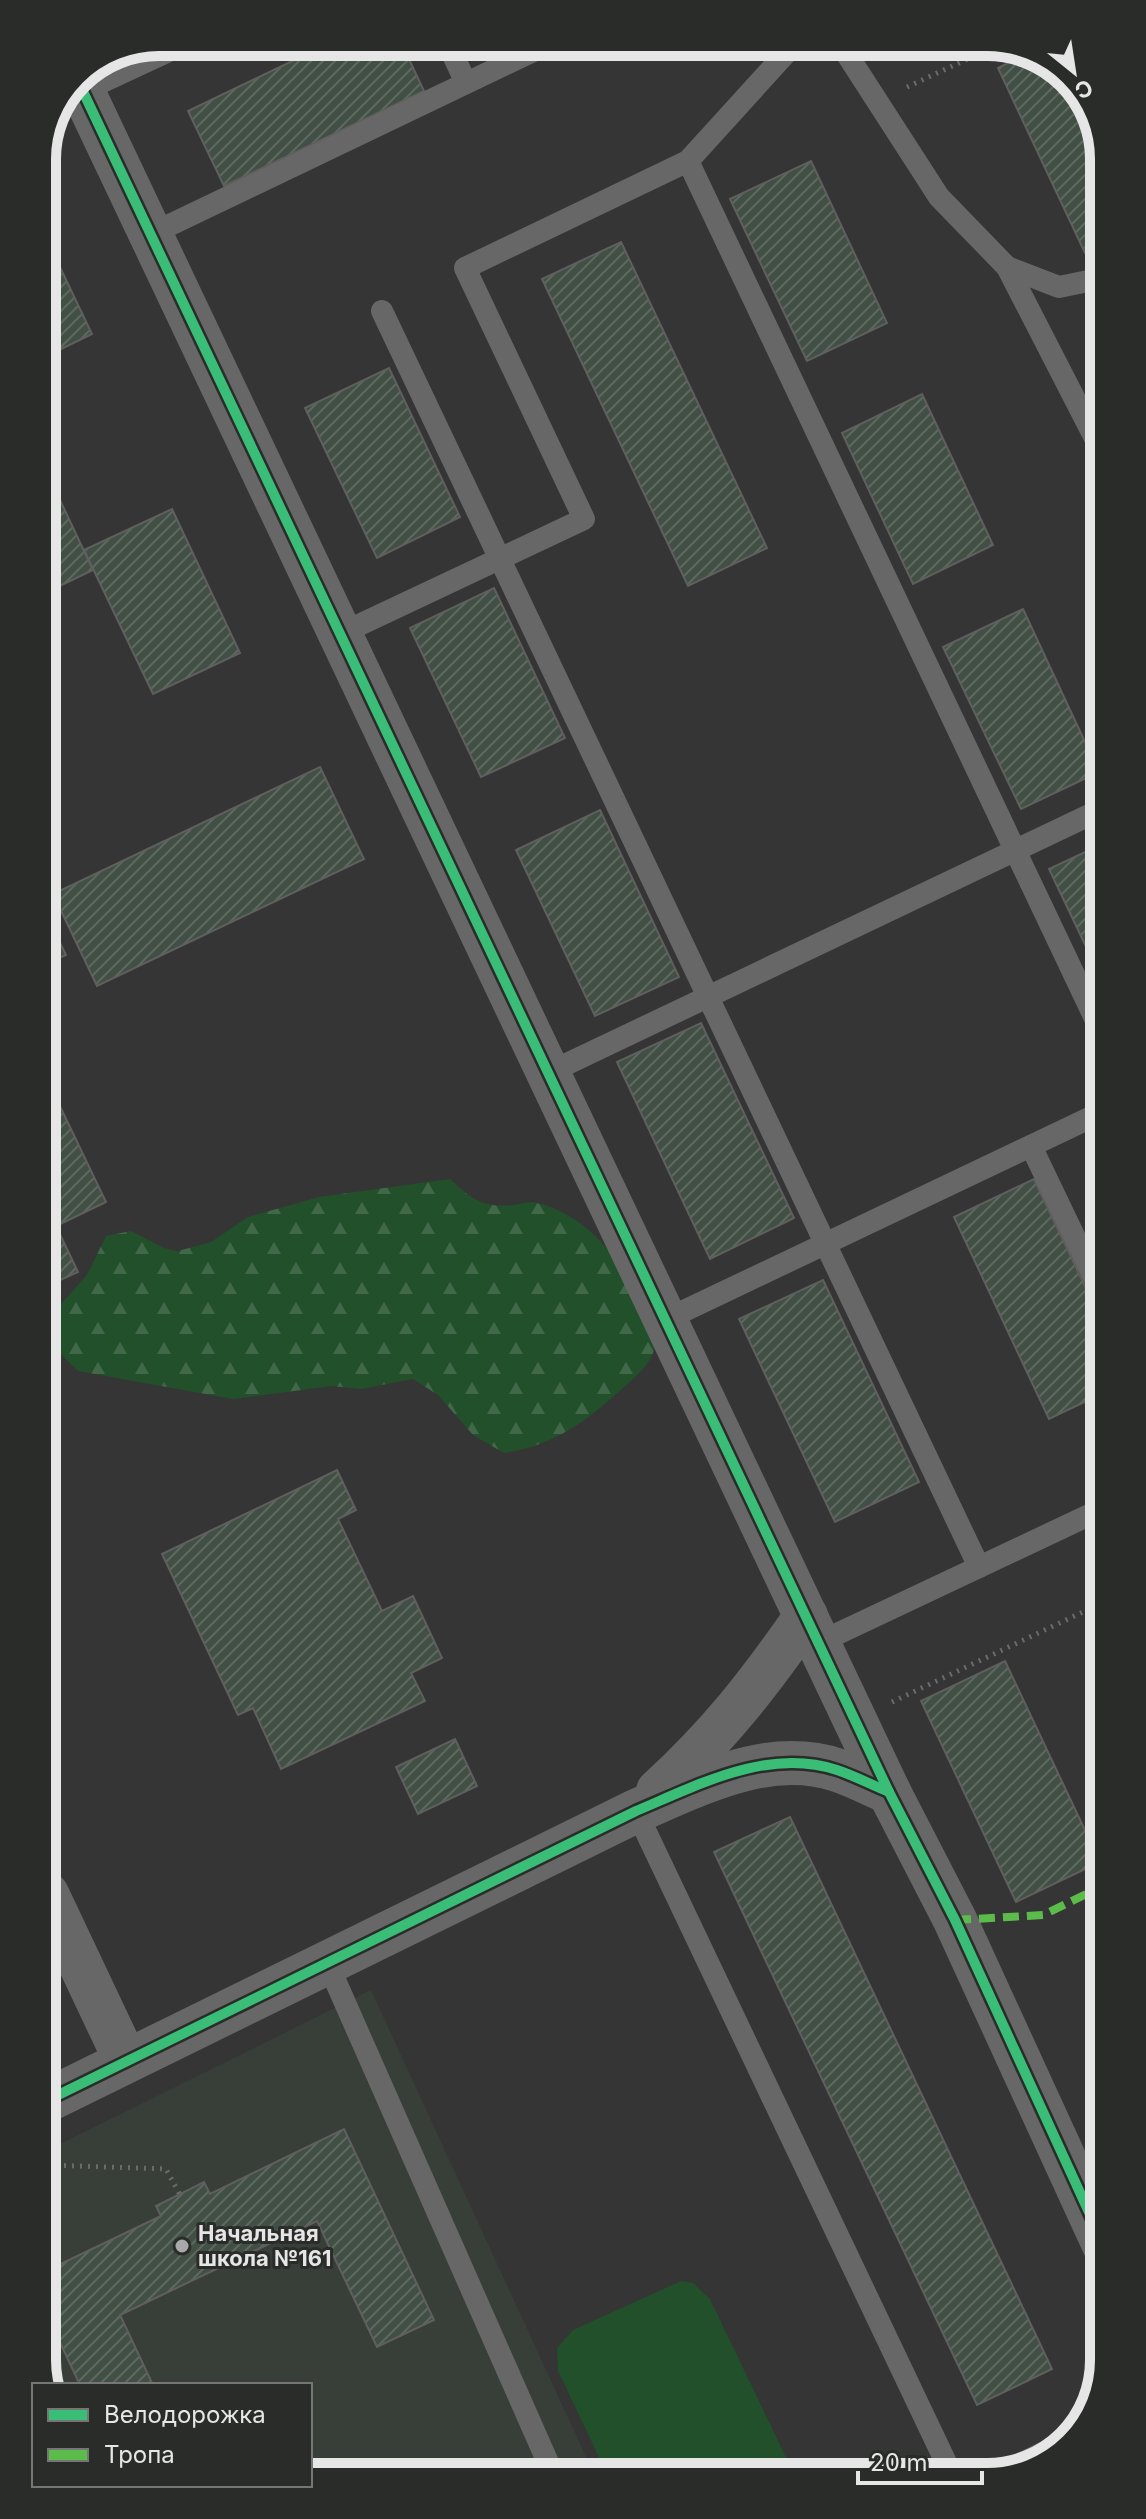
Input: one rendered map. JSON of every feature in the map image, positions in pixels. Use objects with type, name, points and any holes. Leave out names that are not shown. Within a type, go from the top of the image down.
[{"type":"street","points":[[81,92],[889,1792],[955,1920],[1090,2214]]},
{"type":"street","points":[[636,1811],[711,1742],[764,1676],[812,1630]]},
{"type":"street","points":[[56,2096],[636,1811],[730,1772],[791,1762],[835,1769],[889,1792]]},
{"type":"street","points":[[56,1913],[126,2061]]},
{"type":"lane","points":[[453,56],[466,83]]},
{"type":"lane","points":[[151,234],[523,56]]},
{"type":"lane","points":[[340,634],[584,519],[465,268],[688,161],[783,56]]},
{"type":"lane","points":[[848,56],[939,197],[1007,267],[1090,428]]},
{"type":"lane","points":[[688,161],[1090,1008]]},
{"type":"lane","points":[[1007,267],[1059,287],[1090,281]]},
{"type":"lane","points":[[382,311],[979,1567]]},
{"type":"lane","points":[[548,1073],[1090,815]]},
{"type":"lane","points":[[665,1320],[1090,1118]]},
{"type":"lane","points":[[1031,1146],[1090,1269]]},
{"type":"lane","points":[[812,1630],[979,1567],[1090,1515]]},
{"type":"lane","points":[[636,1811],[946,2463]]},
{"type":"lane","points":[[327,1962],[548,2463]]},
{"type":"path","points":[[877,101],[974,56]]},
{"type":"path","points":[[855,1720],[1090,1609]]},
{"type":"path","points":[[56,2165],[166,2169],[180,2195]]},
{"type":"shaded area","points":[[371,1990],[589,2463],[312,2463],[312,2383],[59,2383],[56,2360],[56,2146]]},
{"type":"green space","points":[[450,1179],[471,1197],[485,1203],[503,1206],[534,1202],[556,1209],[574,1219],[604,1245],[628,1277],[654,1331],[655,1348],[652,1355],[641,1371],[618,1393],[574,1427],[542,1443],[504,1453],[473,1435],[438,1395],[413,1379],[361,1389],[332,1386],[233,1399],[78,1371],[56,1349],[56,1310],[87,1275],[106,1236],[131,1231],[164,1248],[178,1251],[211,1242],[248,1217],[319,1197]]},
{"type":"green space","points":[[681,2281],[693,2283],[710,2299],[789,2463],[602,2463],[558,2371],[557,2348],[573,2330]]},
{"type":"building","points":[[303,56],[408,56],[424,91],[224,186],[188,111]]},
{"type":"building","points":[[1015,60],[1034,68],[1034,112],[1078,112],[1085,126],[1090,159],[1090,251],[1085,253],[998,68]]},
{"type":"building","points":[[811,161],[887,323],[807,361],[730,199]]},
{"type":"building","points":[[621,242],[767,548],[688,586],[542,279]]},
{"type":"building","points":[[56,259],[92,334],[56,352]]},
{"type":"building","points":[[389,368],[460,517],[377,558],[305,408]]},
{"type":"building","points":[[922,394],[993,545],[913,584],[842,433]]},
{"type":"building","points":[[56,491],[93,570],[56,588]]},
{"type":"building","points":[[172,509],[240,653],[153,694],[84,550]]},
{"type":"building","points":[[494,588],[565,738],[481,777],[410,628]]},
{"type":"building","points":[[1023,609],[1090,753],[1090,776],[1021,809],[943,647]]},
{"type":"building","points":[[320,767],[364,859],[97,986],[56,900],[56,893]]},
{"type":"building","points":[[600,810],[679,977],[595,1016],[516,850]]},
{"type":"building","points":[[1090,850],[1090,955],[1049,869]]},
{"type":"building","points":[[56,935],[66,955],[56,960]]},
{"type":"building","points":[[701,1023],[794,1218],[710,1259],[617,1062]]},
{"type":"building","points":[[56,1100],[106,1202],[56,1226]]},
{"type":"building","points":[[1034,1179],[1090,1297],[1090,1399],[1049,1419],[954,1217]]},
{"type":"building","points":[[56,1226],[78,1272],[56,1282]]},
{"type":"building","points":[[823,1280],[919,1482],[835,1522],[739,1319]]},
{"type":"building","points":[[337,1470],[356,1510],[338,1519],[382,1611],[413,1596],[442,1658],[411,1673],[425,1701],[281,1769],[253,1708],[238,1715],[162,1554]]},
{"type":"building","points":[[1005,1661],[1090,1841],[1090,1867],[1016,1902],[921,1701]]},
{"type":"building","points":[[455,1739],[477,1786],[418,1814],[396,1767]]},
{"type":"building","points":[[790,1817],[1052,2369],[977,2405],[714,1852]]},
{"type":"building","name":"Начальная школа №161","points":[[344,2129],[434,2320],[377,2347],[317,2221],[120,2315],[152,2383],[79,2383],[56,2334],[56,2266],[161,2216],[156,2206],[204,2182],[210,2194]]},
{"type":"marked path","points":[[955,1920],[1043,1915],[1090,1892]]},
{"type":"cycle path","points":[[83,90],[889,1792],[955,1920],[1090,2214]]},
{"type":"cycle path","points":[[56,2096],[636,1811],[709,1781],[759,1766],[811,1764],[844,1772],[889,1792]]},
{"type":"place","name":"Начальная школа №161","points":[[182,2246]]}]
